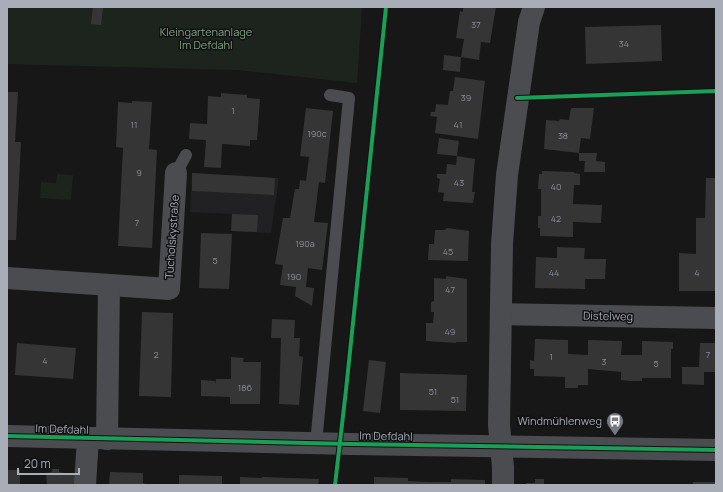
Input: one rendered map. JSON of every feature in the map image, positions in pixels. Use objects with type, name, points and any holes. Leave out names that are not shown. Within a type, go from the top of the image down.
[{"type":"street","points":[[503,485],[499,425],[502,244],[507,175],[529,22],[534,7]]},
{"type":"street","name":"Tucholskystraße","points":[[7,278],[169,289],[181,164]]},
{"type":"street","points":[[85,485],[98,439],[109,285]]},
{"type":"street","name":"Distelweg","points":[[501,314],[716,318]]},
{"type":"street","name":"Im Defdahl","points":[[7,436],[316,444],[716,450]]},
{"type":"lane","points":[[316,444],[349,98],[330,95]]},
{"type":"shaded area","points":[[192,173],[279,178],[271,233],[231,231],[232,214],[190,212]]},
{"type":"green space","name":"Kleingartenanlage Im Defdahl","points":[[7,7],[362,7],[357,83],[237,70],[7,64]]},
{"type":"green space","points":[[57,174],[73,175],[71,200],[40,198],[41,182],[56,183]]},
{"type":"building","points":[[93,7],[103,7],[101,25],[91,24]]},
{"type":"building","points":[[463,7],[496,7],[490,43],[481,42],[479,60],[461,57],[464,39],[456,38],[460,11],[463,12]]},
{"type":"building","points":[[661,25],[662,61],[586,64],[585,27]]},
{"type":"building","points":[[444,55],[461,57],[460,72],[443,70]]},
{"type":"building","points":[[455,77],[485,81],[478,139],[435,133],[437,117],[430,116],[431,112],[435,112],[436,104],[448,105],[450,91],[453,91]]},
{"type":"building","points":[[7,92],[18,92],[15,142],[21,142],[16,240],[7,240]]},
{"type":"building","points":[[221,93],[247,95],[247,98],[260,99],[257,140],[250,140],[250,146],[222,144],[221,168],[204,167],[206,140],[189,139],[190,123],[207,124],[208,96],[221,97]]},
{"type":"building","points":[[132,101],[152,102],[149,149],[157,150],[152,248],[118,246],[123,148],[116,147],[118,102],[132,103]]},
{"type":"building","points":[[306,108],[333,111],[325,183],[319,182],[314,222],[328,223],[322,270],[308,268],[306,287],[314,288],[312,306],[295,296],[296,287],[280,285],[283,265],[275,264],[283,218],[290,218],[295,189],[299,189],[300,180],[306,181],[309,157],[300,156]]},
{"type":"building","points":[[571,108],[594,108],[590,139],[581,138],[579,153],[544,149],[546,120],[569,120]]},
{"type":"building","points":[[439,138],[459,141],[457,156],[437,154]]},
{"type":"building","points":[[579,153],[597,153],[596,161],[605,162],[605,172],[584,172],[585,161],[579,161]]},
{"type":"building","points":[[457,156],[475,159],[472,192],[475,192],[473,203],[443,201],[444,193],[438,192],[440,179],[437,178],[437,174],[446,174],[447,164],[456,165]]},
{"type":"building","points":[[542,171],[574,172],[580,174],[580,185],[574,185],[573,204],[602,205],[601,223],[573,222],[573,237],[540,236],[538,216],[541,216],[541,189],[538,189],[539,174],[542,174]]},
{"type":"building","points":[[192,173],[275,178],[274,195],[192,191]]},
{"type":"building","points":[[706,178],[716,178],[716,291],[679,291],[679,253],[696,254],[696,218],[705,218]]},
{"type":"building","points":[[232,214],[258,215],[257,232],[231,231]]},
{"type":"building","points":[[447,228],[469,231],[468,261],[428,260],[429,244],[434,244],[435,230],[445,230]]},
{"type":"building","points":[[201,233],[232,234],[229,289],[199,288]]},
{"type":"building","points":[[557,247],[585,248],[584,259],[606,259],[605,279],[585,279],[585,289],[535,288],[536,257],[557,258]]},
{"type":"building","points":[[446,276],[467,279],[467,342],[456,343],[426,341],[426,323],[433,323],[434,312],[431,312],[431,302],[434,301],[434,278],[446,279]]},
{"type":"building","points":[[142,312],[173,313],[171,397],[139,396]]},
{"type":"building","points":[[272,319],[295,320],[294,338],[300,338],[299,356],[303,357],[299,405],[279,404],[281,338],[271,338]]},
{"type":"building","points":[[535,339],[568,340],[568,354],[588,355],[588,340],[622,341],[621,355],[642,355],[642,341],[673,342],[673,349],[671,349],[671,378],[642,378],[642,381],[630,381],[621,380],[621,372],[588,369],[588,385],[578,385],[578,388],[565,388],[565,377],[534,376],[534,369],[530,369],[530,360],[534,361]]},
{"type":"building","points":[[17,343],[76,348],[73,379],[15,375]]},
{"type":"building","points":[[700,343],[716,343],[716,372],[704,372],[704,385],[682,384],[682,367],[699,367]]},
{"type":"building","points":[[231,357],[244,358],[243,362],[261,362],[260,404],[230,404],[230,397],[201,396],[201,380],[215,381],[215,385],[216,379],[231,379]]},
{"type":"building","points":[[369,360],[386,362],[380,413],[363,411]]},
{"type":"building","points":[[400,373],[467,375],[466,411],[400,410]]},
{"type":"building","points":[[52,469],[59,469],[59,472],[77,475],[77,485],[47,485],[46,473],[52,472]]},
{"type":"building","points":[[7,470],[20,470],[20,485],[7,485]]},
{"type":"building","points":[[110,472],[143,473],[143,483],[147,485],[109,485]]},
{"type":"building","points":[[179,475],[222,476],[222,485],[179,485]]},
{"type":"building","points":[[240,477],[319,479],[318,485],[240,485]]},
{"type":"building","points":[[374,477],[408,478],[408,481],[429,482],[451,482],[451,479],[485,480],[485,485],[374,485]]},
{"type":"building","points":[[535,479],[544,479],[544,484],[549,485],[526,485],[526,483],[535,483]]},
{"type":"building","points":[[693,482],[716,482],[716,485],[693,485]]},
{"type":"cycle path","points":[[335,485],[386,7]]},
{"type":"cycle path","points":[[517,98],[716,91]]},
{"type":"cycle path","points":[[7,436],[351,444],[716,450]]},
{"type":"place","name":"Windmühlenweg","points":[[615,436]]}]
